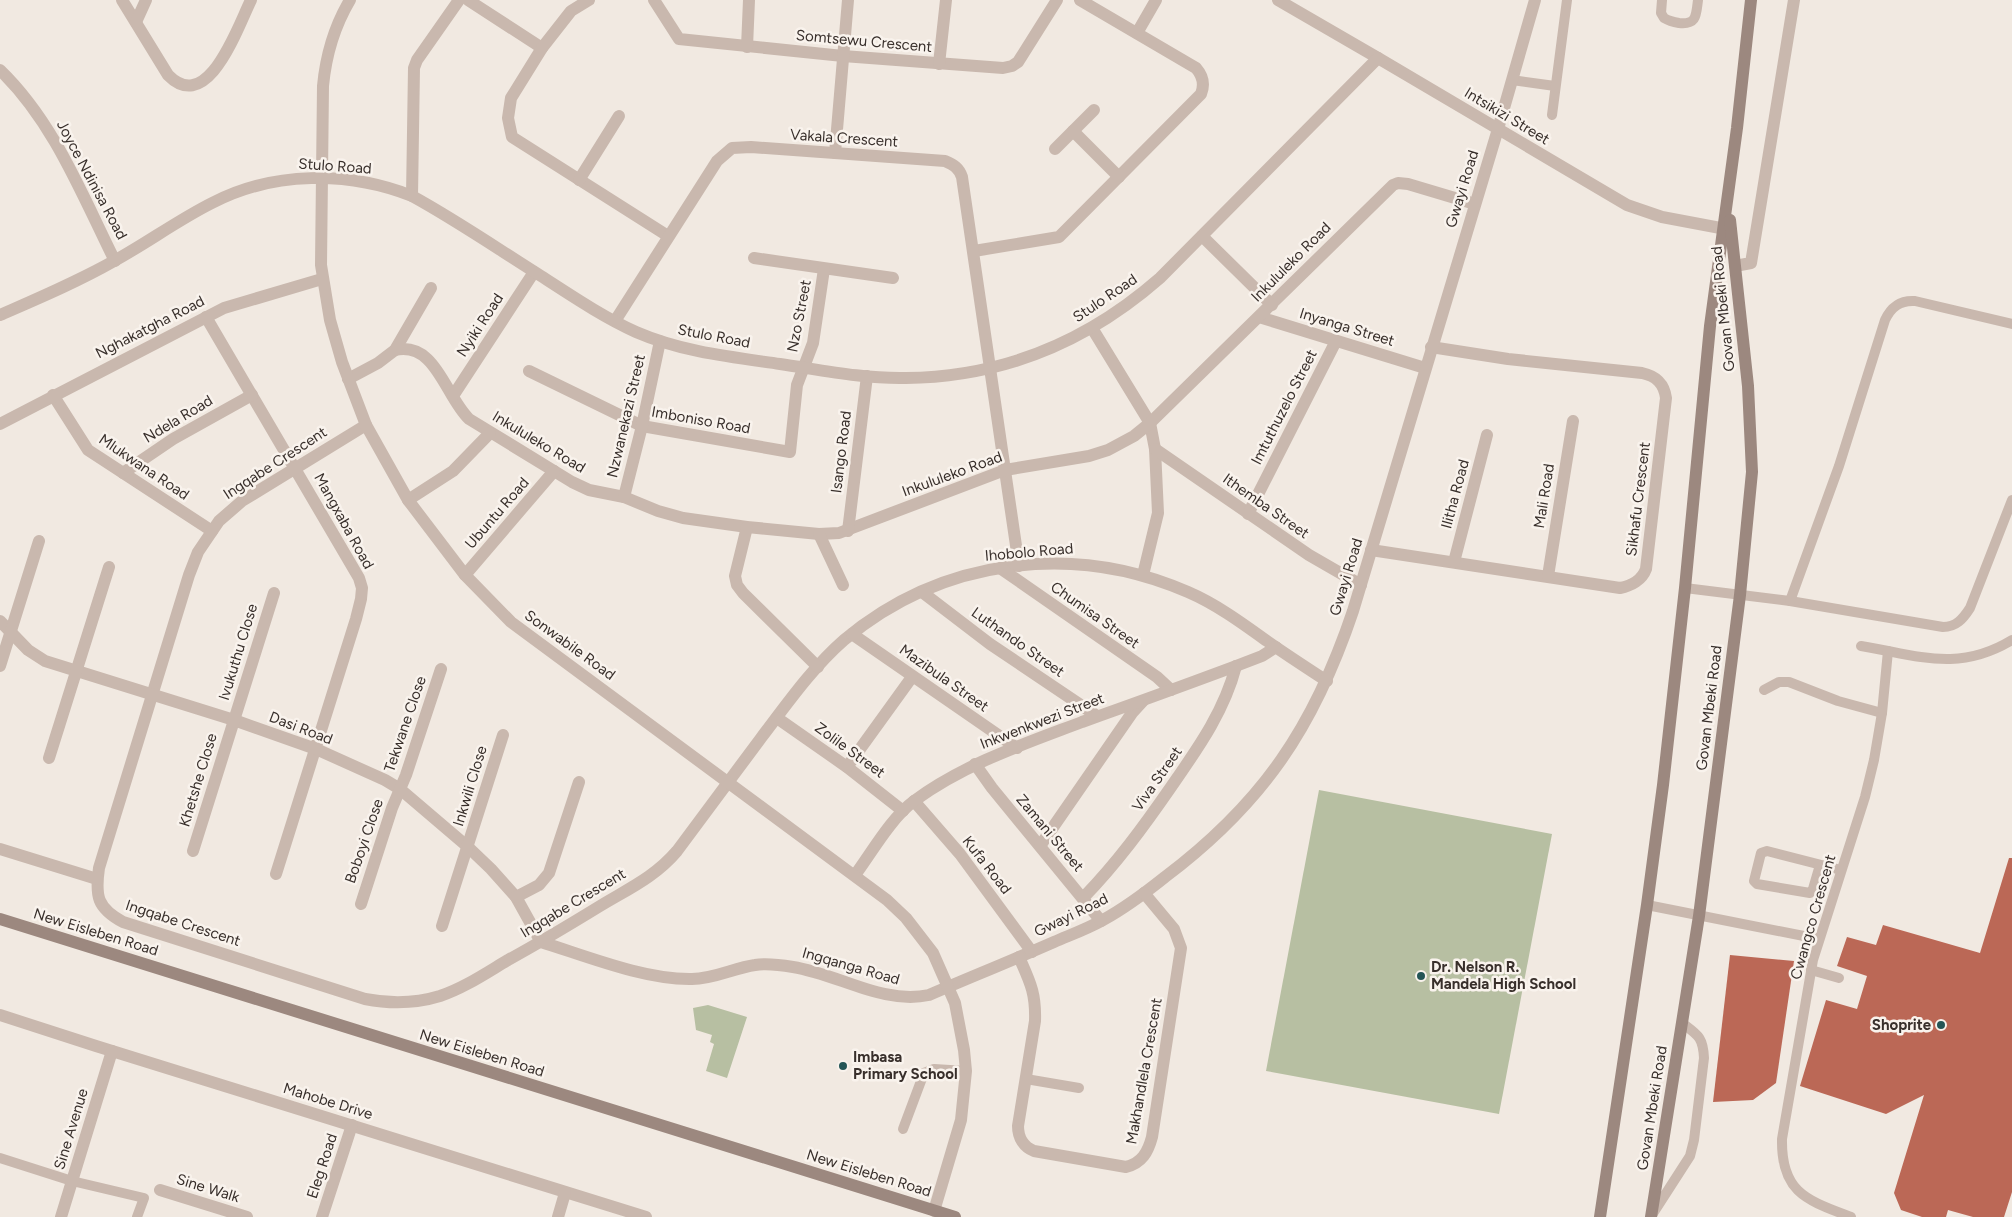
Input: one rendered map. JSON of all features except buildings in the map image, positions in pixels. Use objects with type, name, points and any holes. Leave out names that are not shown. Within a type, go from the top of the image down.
[{"type":"main road","name":"Govan Mbeki Road","points":[[1600,1217],[1647,905],[1685,588],[1710,326],[1727,229],[1727,200],[1751,0]]},
{"type":"main road","name":"Govan Mbeki Road","points":[[1651,1217],[1699,916],[1740,595],[1752,472],[1748,386],[1735,266],[1727,229]]},
{"type":"main road","name":"New Eisleben Road","points":[[0,919],[955,1217]]},
{"type":"street","points":[[122,0],[168,74],[182,85],[190,86],[201,82],[218,66],[251,0]]},
{"type":"street","points":[[136,22],[146,0]]},
{"type":"street","name":"Sonwabile Road","points":[[350,0],[336,27],[325,66],[320,250],[322,279],[336,343],[366,425],[408,500],[465,575],[511,622],[728,783],[856,875],[906,918],[933,953],[955,1003],[966,1071],[960,1120],[934,1211]]},
{"type":"street","points":[[412,196],[414,68],[421,54],[459,0]]},
{"type":"street","points":[[468,0],[542,48]]},
{"type":"street","points":[[589,0],[572,11],[542,48],[511,98],[508,118],[512,137],[668,236]]},
{"type":"street","name":"Somtsewu Crescent","points":[[654,0],[679,40],[843,56],[1003,68],[1012,66],[1022,57],[1057,0]]},
{"type":"street","points":[[746,47],[749,0]]},
{"type":"street","points":[[835,153],[848,0]]},
{"type":"street","points":[[939,64],[946,0]]},
{"type":"street","points":[[974,251],[1059,237],[1198,98],[1203,89],[1203,78],[1196,68],[1080,0]]},
{"type":"street","points":[[1137,33],[1156,0]]},
{"type":"street","name":"Intsikizi Street","points":[[1278,0],[1627,205],[1662,217],[1727,229]]},
{"type":"street","name":"Gwayi Road","points":[[948,987],[1101,921],[1144,893],[1198,853],[1244,808],[1295,741],[1327,681],[1340,650],[1498,129],[1535,0]]},
{"type":"street","points":[[1735,266],[1751,263],[1794,0]]},
{"type":"street","name":"Stulo Road","points":[[0,315],[76,282],[115,261],[198,210],[229,195],[265,183],[290,179],[322,179],[358,181],[394,189],[412,196],[615,321],[660,342],[720,356],[867,376],[905,378],[990,369],[1045,352],[1092,328],[1139,297],[1378,58]]},
{"type":"street","name":"Joyce Ndinisa Road","points":[[3,78],[34,108],[53,136],[115,261]]},
{"type":"street","points":[[1055,149],[1094,110]]},
{"type":"street","points":[[579,180],[618,116]]},
{"type":"street","points":[[1073,131],[1119,177]]},
{"type":"street","name":"Vakala Crescent","points":[[615,321],[717,161],[732,148],[751,147],[945,161],[951,164],[959,170],[962,177],[1019,566]]},
{"type":"street","name":"Inkululeko Road","points":[[394,350],[411,349],[424,356],[453,396],[461,412],[554,471],[589,490],[624,497],[658,511],[683,518],[819,534],[848,531],[1005,470],[1089,456],[1108,450],[1128,440],[1150,424],[1393,185],[1398,183],[1408,184],[1475,204]]},
{"type":"street","points":[[1202,236],[1272,305]]},
{"type":"street","name":"Nzo Street","points":[[754,258],[824,270],[893,278]]},
{"type":"street","name":"Nzo Street","points":[[790,452],[797,385],[813,343],[824,270]]},
{"type":"street","name":"Nyiki Road","points":[[453,396],[534,272]]},
{"type":"street","name":"Nghakatgha Road","points":[[0,424],[53,395],[239,302],[322,279]]},
{"type":"street","points":[[348,379],[378,363],[394,350],[431,288]]},
{"type":"street","name":"Mangxaba Road","points":[[206,317],[359,578],[362,588],[356,619],[276,874]]},
{"type":"street","name":"Inyanga Street","points":[[1259,317],[1425,368]]},
{"type":"street","points":[[1092,328],[1150,424],[1155,449],[1158,513],[1143,575]]},
{"type":"street","name":"Imtuthuzelo Street","points":[[1248,514],[1336,341]]},
{"type":"street","name":"Nzwanekazi Street","points":[[624,497],[660,342]]},
{"type":"street","name":"Sikhafu Crescent","points":[[1371,550],[1620,588],[1628,586],[1644,574],[1648,563],[1666,398],[1664,388],[1654,377],[1642,373],[1508,359],[1431,347]]},
{"type":"street","name":"Imboniso Road","points":[[529,371],[642,426],[790,452]]},
{"type":"street","name":"Isango Road","points":[[848,531],[867,376]]},
{"type":"street","name":"Mlukwana Road","points":[[53,395],[88,450],[212,531]]},
{"type":"street","name":"Ndela Road","points":[[122,473],[173,439],[252,395]]},
{"type":"street","name":"Mali Road","points":[[1548,576],[1573,421]]},
{"type":"street","name":"Ingqabe Crescent","points":[[366,425],[242,501],[219,521],[198,552],[189,575],[99,868],[97,879],[98,895],[104,908],[123,922],[365,999],[384,1003],[423,1000],[442,995],[464,985],[541,942],[658,871],[676,851],[728,783]]},
{"type":"street","points":[[408,500],[453,471],[490,432]]},
{"type":"street","name":"Ilitha Road","points":[[1454,562],[1487,435]]},
{"type":"street","name":"Ithemba Street","points":[[1155,449],[1309,555],[1361,585]]},
{"type":"street","name":"Ubuntu Road","points":[[465,575],[554,471]]},
{"type":"street","points":[[747,527],[735,576],[737,585],[818,667]]},
{"type":"street","points":[[819,534],[844,585]]},
{"type":"street","points":[[0,666],[39,541]]},
{"type":"street","name":"Ihobolo Road","points":[[728,783],[800,686],[852,634],[907,598],[974,573],[1000,568],[1059,562],[1085,564],[1143,575],[1189,592],[1212,604],[1327,681]]},
{"type":"street","points":[[48,758],[109,568]]},
{"type":"street","name":"Chumisa Street","points":[[1000,568],[1172,690]]},
{"type":"street","name":"Luthando Street","points":[[922,592],[990,644],[1097,716]]},
{"type":"street","name":"Ivukuthu Close","points":[[234,720],[274,593]]},
{"type":"street","name":"Dasi Road","points":[[0,621],[35,656],[45,661],[234,720],[316,749],[385,780],[400,789],[468,847],[516,897],[541,942]]},
{"type":"street","name":"Mazibula Street","points":[[852,634],[1017,748]]},
{"type":"street","name":"Inkwenkwezi Street","points":[[856,875],[903,811],[914,801],[976,764],[1097,716],[1262,656],[1276,647]]},
{"type":"street","name":"Viva Street","points":[[1083,898],[1130,846],[1208,734],[1231,684],[1236,666]]},
{"type":"street","name":"Tekwane Close","points":[[400,789],[441,669]]},
{"type":"street","points":[[847,767],[912,677]]},
{"type":"street","points":[[1040,846],[1132,713],[1145,699]]},
{"type":"street","name":"Zolile Street","points":[[777,718],[847,767],[903,811]]},
{"type":"street","name":"Khetshe Close","points":[[193,851],[234,720]]},
{"type":"street","name":"Inkwili Close","points":[[442,926],[503,735]]},
{"type":"street","name":"Zamani Street","points":[[976,764],[992,788],[1101,921]]},
{"type":"street","points":[[516,897],[539,884],[550,873],[579,782]]},
{"type":"street","name":"Boboyi Close","points":[[360,904],[400,789]]},
{"type":"street","name":"Kufa Road","points":[[914,801],[960,854],[1032,952]]},
{"type":"street","points":[[0,849],[97,879]]},
{"type":"street","name":"Makhandlela Crescent","points":[[1019,957],[1034,992],[1036,1004],[1018,1132],[1024,1145],[1029,1149],[1126,1167],[1139,1162],[1144,1157],[1152,1137],[1181,948],[1174,929],[1144,893]]},
{"type":"street","name":"Ingqanga Road","points":[[541,942],[647,974],[671,979],[695,979],[755,965],[773,964],[812,970],[880,993],[904,998],[929,995],[948,987]]},
{"type":"street","name":"Mahobe Drive","points":[[0,1014],[112,1051],[644,1217]]},
{"type":"street","name":"Sine Avenue","points":[[61,1217],[112,1051]]},
{"type":"street","name":"Eleg Road","points":[[322,1217],[352,1125]]},
{"type":"street","name":"Sine Walk","points":[[160,1190],[246,1217]]},
{"type":"street","points":[[558,1217],[565,1193]]},
{"type":"lane","points":[[1552,116],[1566,0]]},
{"type":"lane","points":[[1662,0],[1661,13],[1664,18],[1687,24],[1695,17],[1698,0]]},
{"type":"lane","points":[[1512,80],[1556,86]]},
{"type":"lane","points":[[1790,601],[1839,466],[1885,320],[1892,308],[1899,303],[1914,301],[2012,324]]},
{"type":"lane","points":[[1685,588],[1790,601],[1943,627],[1954,626],[1970,608],[2012,500]]},
{"type":"lane","points":[[1861,646],[1932,660],[1964,660],[2000,648],[2012,640]]},
{"type":"lane","name":"Cwangco Crescent","points":[[1851,1217],[1811,1201],[1799,1192],[1790,1182],[1784,1170],[1782,1156],[1786,1112],[1811,970],[1819,939],[1865,797],[1874,760],[1882,713],[1888,651]]},
{"type":"lane","points":[[1764,690],[1779,682],[1789,682],[1838,700],[1882,713]]},
{"type":"lane","points":[[1820,865],[1810,892],[1804,893],[1757,884],[1754,881],[1761,853],[1767,851],[1841,870]]},
{"type":"lane","points":[[1647,905],[1819,939]]},
{"type":"lane","points":[[1811,970],[1839,978]]},
{"type":"lane","points":[[1651,1217],[1690,1156],[1694,1140],[1704,1058],[1703,1045],[1699,1036],[1682,1023]]},
{"type":"lane","points":[[903,1129],[924,1073],[934,1069],[966,1071]]},
{"type":"lane","points":[[1026,1079],[1079,1088]]},
{"type":"lane","points":[[0,1158],[72,1181],[144,1198],[137,1217]]},
{"type":"green space","points":[[1319,790],[1552,834],[1499,1114],[1266,1071]]},
{"type":"green space","points":[[708,1005],[747,1017],[727,1078],[706,1071],[714,1044],[710,1042],[712,1035],[696,1030],[693,1008]]},
{"type":"place","name":"Dr. Nelson R. Mandela High School","points":[[1421,976]]},
{"type":"place","name":"Shoprite","points":[[1941,1025]]},
{"type":"place","name":"Imbasa Primary School","points":[[843,1066]]}]
